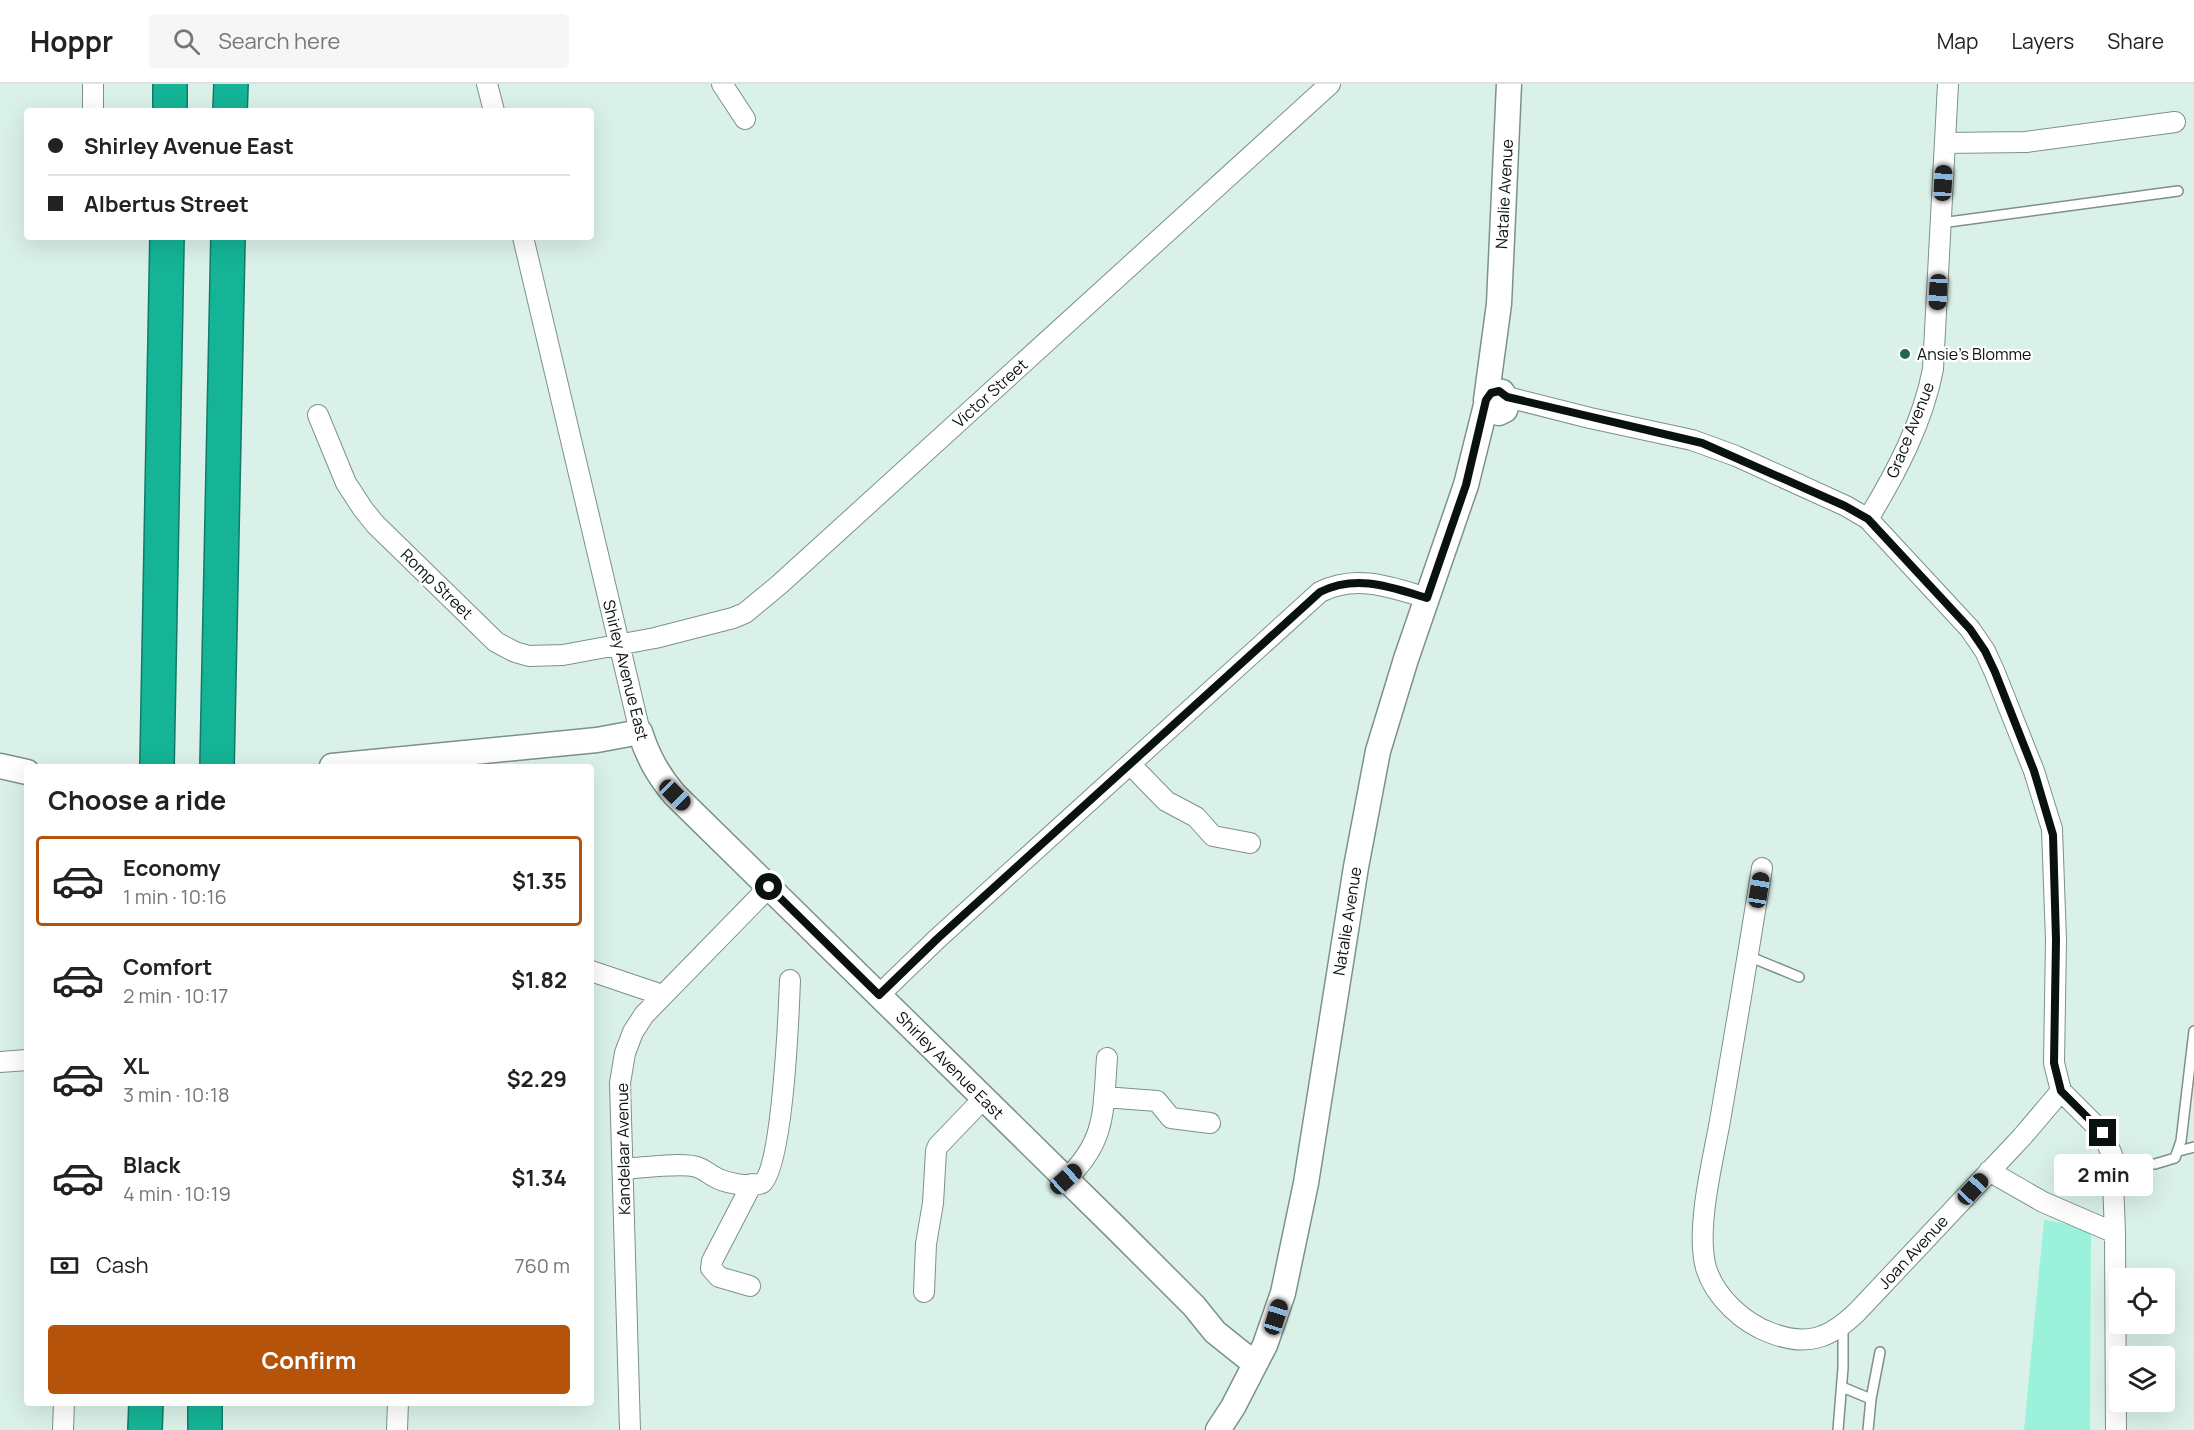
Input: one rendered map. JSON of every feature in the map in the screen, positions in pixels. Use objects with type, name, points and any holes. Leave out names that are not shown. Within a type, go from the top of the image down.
[{"type":"highway","points":[[170,84],[170,108]]},
{"type":"highway","points":[[230,108],[231,84]]},
{"type":"highway","points":[[158,764],[167,240]]},
{"type":"highway","points":[[218,764],[228,240]]},
{"type":"highway","points":[[145,1430],[146,1406]]},
{"type":"highway","points":[[205,1406],[205,1430]]},
{"type":"street","points":[[93,84],[93,108]]},
{"type":"street","points":[[488,84],[493,108]]},
{"type":"street","points":[[722,84],[745,119]]},
{"type":"street","name":"Victor Street","points":[[619,644],[702,627],[739,616],[751,608],[1330,84]]},
{"type":"street","name":"Natalie Avenue","points":[[1218,1430],[1233,1407],[1271,1330],[1282,1293],[1306,1183],[1356,867],[1378,751],[1466,485],[1499,402],[1499,304],[1509,84]]},
{"type":"street","name":"Grace Avenue","points":[[1868,519],[1888,485],[1912,435],[1929,388],[1935,352],[1948,84]]},
{"type":"street","points":[[1945,143],[2026,142],[2175,122]]},
{"type":"street","name":"Shirley Avenue East","points":[[524,240],[640,732],[648,756],[669,788],[1194,1306],[1215,1332],[1255,1364]]},
{"type":"street","points":[[1499,402],[1590,418],[1702,443],[1817,493],[1868,519],[1970,629],[1985,651],[2042,793],[2053,835],[2056,940],[2054,1063],[2061,1091],[2103,1133],[2114,1163],[2116,1430]]},
{"type":"street","name":"Romp Street","points":[[318,415],[346,483],[363,509],[383,532],[496,642],[529,656],[563,655],[619,644]]},
{"type":"street","points":[[879,995],[937,939],[1320,592],[1337,585],[1369,582],[1427,598]]},
{"type":"street","points":[[352,764],[616,738],[640,732]]},
{"type":"street","points":[[1130,764],[1166,801],[1196,817],[1213,836],[1250,843]]},
{"type":"street","points":[[0,766],[24,771]]},
{"type":"street","name":"Joan Avenue","points":[[1762,868],[1702,1242],[1706,1266],[1714,1286],[1722,1297],[1747,1320],[1764,1331],[1790,1339],[1810,1339],[1833,1333],[1989,1171],[2061,1091]]},
{"type":"street","name":"Kandelaar Avenue","points":[[630,1430],[620,1083],[625,1053],[638,1024],[662,995],[769,887]]},
{"type":"street","points":[[594,972],[662,995]]},
{"type":"street","points":[[623,1169],[694,1166],[722,1180],[752,1184],[764,1183],[768,1179],[776,1154],[788,1048],[790,980]]},
{"type":"street","points":[[1066,1179],[1084,1161],[1099,1135],[1107,1058]]},
{"type":"street","points":[[0,1062],[24,1060]]},
{"type":"street","points":[[1104,1097],[1157,1101],[1171,1118],[1210,1123]]},
{"type":"street","points":[[924,1292],[926,1244],[933,1203],[936,1151],[938,1146],[984,1098]]},
{"type":"street","points":[[1989,1171],[2043,1202],[2115,1233]]},
{"type":"street","points":[[750,1286],[719,1277],[711,1268],[712,1261],[752,1184]]},
{"type":"street","points":[[63,1430],[64,1406]]},
{"type":"street","points":[[397,1430],[398,1406]]},
{"type":"lane","points":[[1941,223],[2178,191]]},
{"type":"lane","points":[[1748,956],[1799,977]]},
{"type":"lane","points":[[2114,1163],[2165,1163],[2172,1161],[2179,1151],[2194,1031]]},
{"type":"lane","points":[[2179,1151],[2194,1147]]},
{"type":"lane","points":[[1838,1430],[1842,1388],[1843,1325]]},
{"type":"lane","points":[[1868,1430],[1880,1352]]},
{"type":"lane","points":[[1842,1388],[1871,1399]]},
{"type":"green space","points":[[2044,1220],[2091,1228],[2090,1430],[2024,1430]]},
{"type":"place","name":"Ansie's Blomme","points":[[1905,354]]},
{"type":"route","points":[[769,887],[879,995],[937,939],[1320,592],[1337,585],[1369,582],[1427,598],[1466,485],[1486,400],[1488,395],[1499,391],[1507,397],[1702,443],[1736,456],[1845,506],[1868,519],[1970,629],[1985,651],[1995,672],[2034,771],[2052,829],[2056,940],[2054,1063],[2061,1091],[2103,1133]]}]
